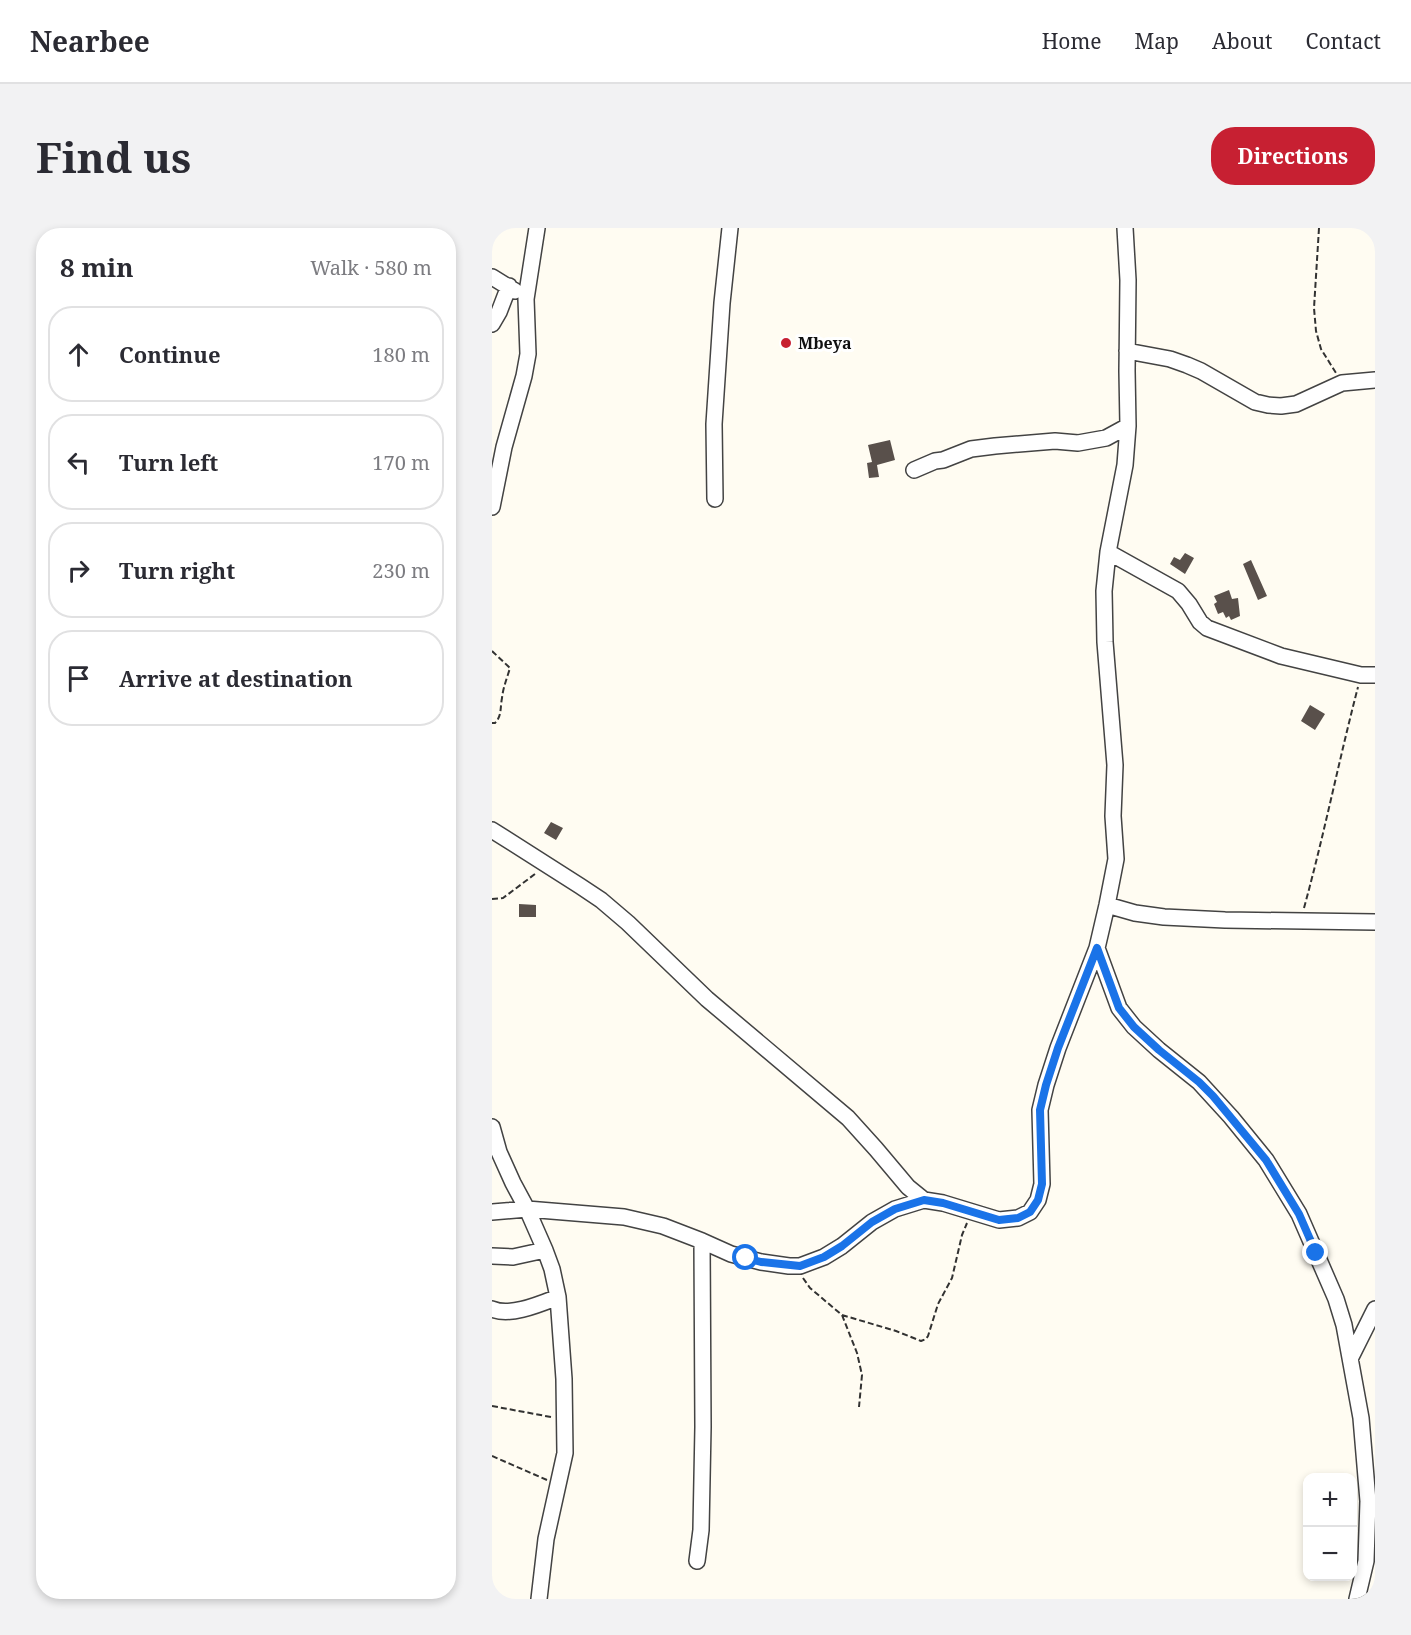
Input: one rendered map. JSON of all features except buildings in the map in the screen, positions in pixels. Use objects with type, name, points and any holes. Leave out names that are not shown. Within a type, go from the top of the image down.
[{"type":"street","points":[[492,507],[504,447],[528,354],[526,299],[537,228]]},
{"type":"street","points":[[715,499],[714,413],[730,228]]},
{"type":"street","points":[[492,1212],[527,1209],[624,1217],[663,1226],[730,1254],[761,1262],[800,1266],[824,1257],[872,1222],[895,1209],[924,1200],[943,1203],[999,1220],[1018,1218],[1030,1212],[1038,1200],[1042,1184],[1040,1110],[1042,1101],[1058,1048],[1097,948],[1116,859],[1113,816],[1115,765],[1105,642],[1104,591],[1108,552],[1125,465],[1128,426],[1128,280],[1125,228]]},
{"type":"street","points":[[492,277],[526,299]]},
{"type":"street","points":[[492,324],[509,286]]},
{"type":"street","points":[[1127,351],[1170,359],[1186,365],[1201,371],[1255,402],[1268,405],[1296,404],[1342,383],[1375,380]]},
{"type":"street","points":[[914,470],[971,450],[1055,441],[1078,443],[1106,438],[1128,426]]},
{"type":"street","points":[[1108,552],[1178,591],[1200,622],[1207,628],[1281,656],[1368,675]]},
{"type":"street","points":[[492,830],[601,900],[628,923],[707,999],[848,1118],[908,1187],[924,1200]]},
{"type":"street","points":[[1107,904],[1135,913],[1164,917],[1375,922]]},
{"type":"street","points":[[1097,948],[1119,1008],[1134,1027],[1199,1082],[1266,1160],[1299,1214],[1325,1273],[1344,1325],[1361,1418],[1368,1500],[1366,1561],[1357,1599]]},
{"type":"street","points":[[492,1127],[499,1152],[527,1209],[552,1269],[558,1297],[564,1379],[565,1453],[546,1539],[539,1599]]},
{"type":"street","points":[[697,1562],[701,1530],[703,1427],[702,1241]]},
{"type":"street","points":[[492,1256],[513,1257],[544,1250]]},
{"type":"street","points":[[492,1309],[496,1311],[516,1310],[558,1297]]},
{"type":"street","points":[[1351,1358],[1375,1309]]},
{"type":"path","points":[[1319,228],[1314,308],[1316,331],[1322,350],[1342,383]]},
{"type":"path","points":[[492,651],[510,668],[501,699],[499,720],[492,723]]},
{"type":"path","points":[[1300,922],[1328,814],[1344,740],[1368,675]]},
{"type":"path","points":[[492,899],[503,897],[547,865]]},
{"type":"path","points":[[800,1266],[802,1276],[810,1288],[842,1316],[896,1331],[921,1341],[926,1340],[938,1304],[952,1278],[965,1225],[974,1214]]},
{"type":"path","points":[[842,1316],[857,1353],[862,1375],[859,1407]]},
{"type":"path","points":[[492,1406],[565,1419]]},
{"type":"path","points":[[492,1456],[558,1484]]},
{"type":"place","name":"Mbeya","points":[[786,343]]},
{"type":"route","points":[[746,1258],[800,1266],[824,1257],[872,1222],[895,1209],[924,1200],[943,1203],[999,1220],[1018,1218],[1030,1212],[1038,1200],[1042,1184],[1040,1110],[1046,1085],[1096,948],[1119,1008],[1134,1027],[1213,1096],[1266,1160],[1299,1214],[1316,1253]]}]
